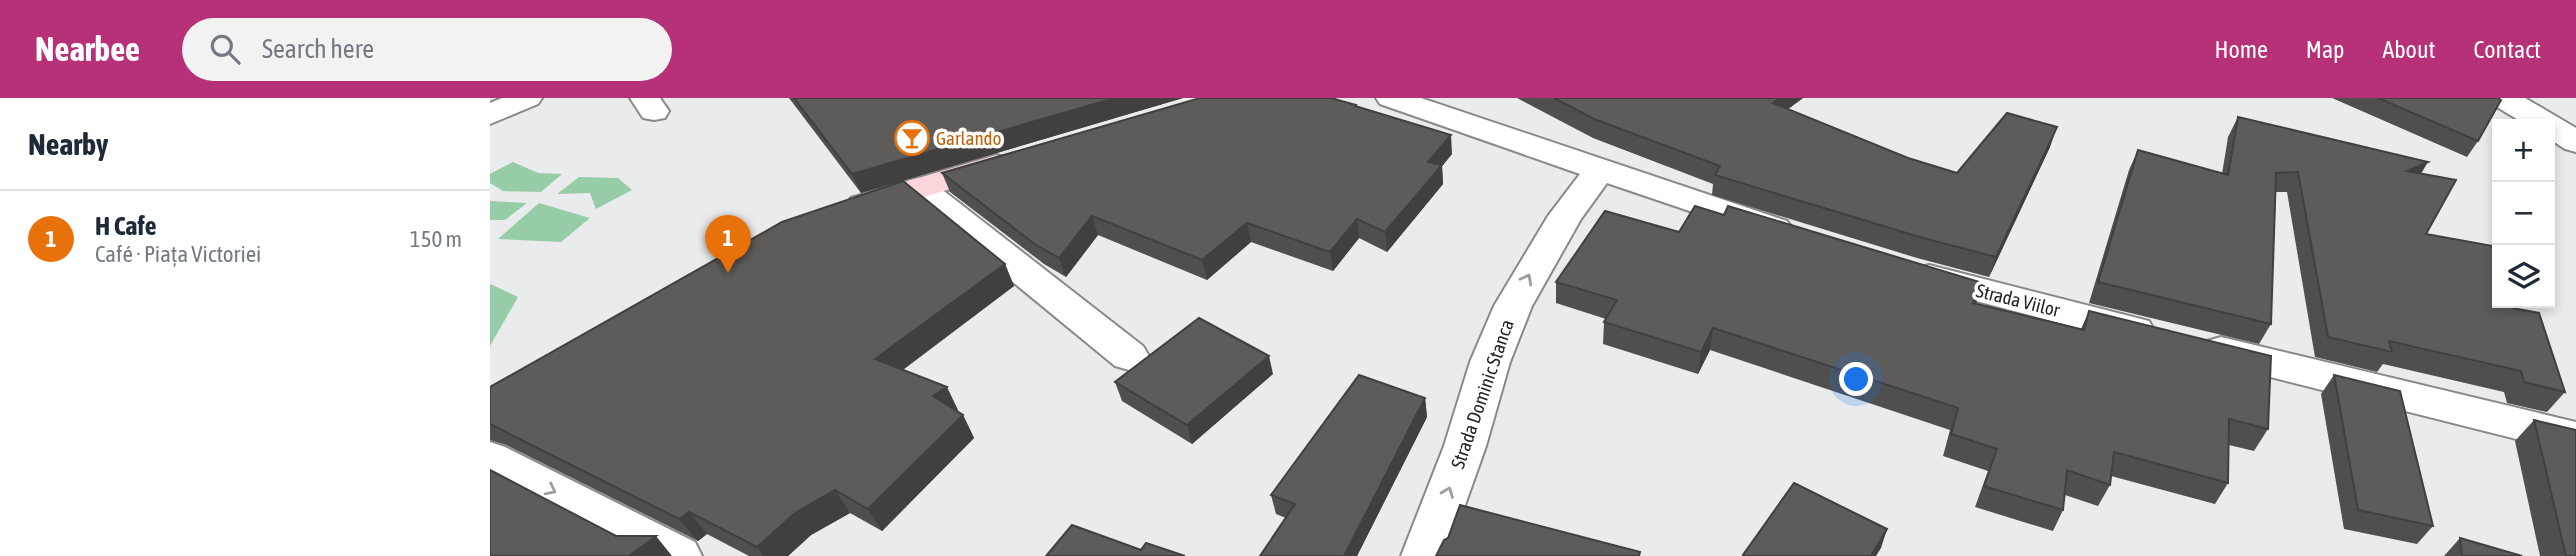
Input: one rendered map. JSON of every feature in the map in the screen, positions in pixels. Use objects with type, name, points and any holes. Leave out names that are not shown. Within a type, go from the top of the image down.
[{"type":"main road","points":[[838,214],[1026,156]]},
{"type":"street","points":[[490,116],[527,98]]},
{"type":"street","points":[[1391,98],[1811,241]]},
{"type":"street","points":[[2503,98],[2538,119]]},
{"type":"street","points":[[2555,129],[2576,142]]},
{"type":"street","name":"Strada Dominic Stanca","points":[[1424,556],[1465,446],[1490,362],[1513,306],[1565,216],[1601,169]]},
{"type":"street","points":[[919,188],[1129,356]]},
{"type":"street","name":"Strada Viilor","points":[[1901,269],[2576,438]]},
{"type":"street","points":[[490,459],[679,556]]},
{"type":"green space","points":[[513,162],[538,173],[562,174],[541,192],[503,191],[490,183],[490,174]]},
{"type":"green space","points":[[579,177],[618,178],[632,190],[596,209],[590,193],[557,194]]},
{"type":"green space","points":[[490,201],[527,203],[505,220],[490,220]]},
{"type":"green space","points":[[539,203],[590,218],[561,242],[498,239]]},
{"type":"green space","points":[[490,284],[518,297],[490,346]]},
{"type":"building","points":[[794,98],[1115,98],[852,174]]},
{"type":"building","points":[[1200,98],[1331,98],[1451,135],[1428,162],[1442,165],[1385,232],[1357,219],[1330,252],[1247,223],[1202,260],[1092,216],[1059,258],[1036,245],[942,173]]},
{"type":"building","points":[[1554,98],[1780,98],[1773,103],[1908,158],[1957,173],[2007,113],[2057,127],[1996,257],[1923,238],[1715,175],[1720,166],[1594,119]]},
{"type":"building","points":[[2378,98],[2498,98],[2501,100],[2478,141]]},
{"type":"building","points":[[2238,117],[2428,162],[2407,171],[2456,180],[2426,234],[2492,246],[2492,308],[2512,308],[2539,313],[2565,392],[2524,382],[2521,371],[2389,341],[2392,352],[2328,337],[2298,172],[2276,173],[2271,324],[2098,282],[2138,150],[2228,175]]},
{"type":"building","points":[[903,181],[1005,264],[875,359],[947,387],[933,396],[963,415],[868,509],[835,490],[795,513],[757,547],[689,512],[679,519],[490,424],[490,387],[782,222]]},
{"type":"building","points":[[1695,206],[1724,215],[1728,206],[1983,283],[1973,303],[2084,330],[2089,311],[2271,356],[2268,429],[2229,419],[2228,483],[2114,452],[2110,485],[2067,470],[2063,510],[1984,486],[1997,449],[1951,434],[1958,408],[1713,328],[1701,352],[1604,322],[1617,300],[1556,282],[1605,211],[1679,232]]},
{"type":"building","points":[[1199,318],[1269,356],[1187,425],[1115,382]]},
{"type":"building","points":[[1359,375],[1425,398],[1344,556],[1260,556],[1295,504],[1271,495]]},
{"type":"building","points":[[2334,375],[2400,391],[2433,526],[2358,510]]},
{"type":"building","points":[[2534,420],[2576,430],[2576,556],[2566,556]]},
{"type":"building","points":[[490,470],[616,536],[656,536],[629,556],[490,556]]},
{"type":"building","points":[[1794,483],[1887,529],[1871,556],[1743,555]]},
{"type":"building","points":[[1460,505],[1640,552],[1639,556],[1436,556],[1444,540],[1448,538]]},
{"type":"building","points":[[1072,525],[1141,550],[1146,543],[1185,556],[1046,556]]},
{"type":"building","points":[[2460,538],[2522,556],[2462,556]]},
{"type":"place","name":"Garlando","points":[[912,138]]},
{"type":"place","name":"H Cafe","points":[[728,273]]}]
